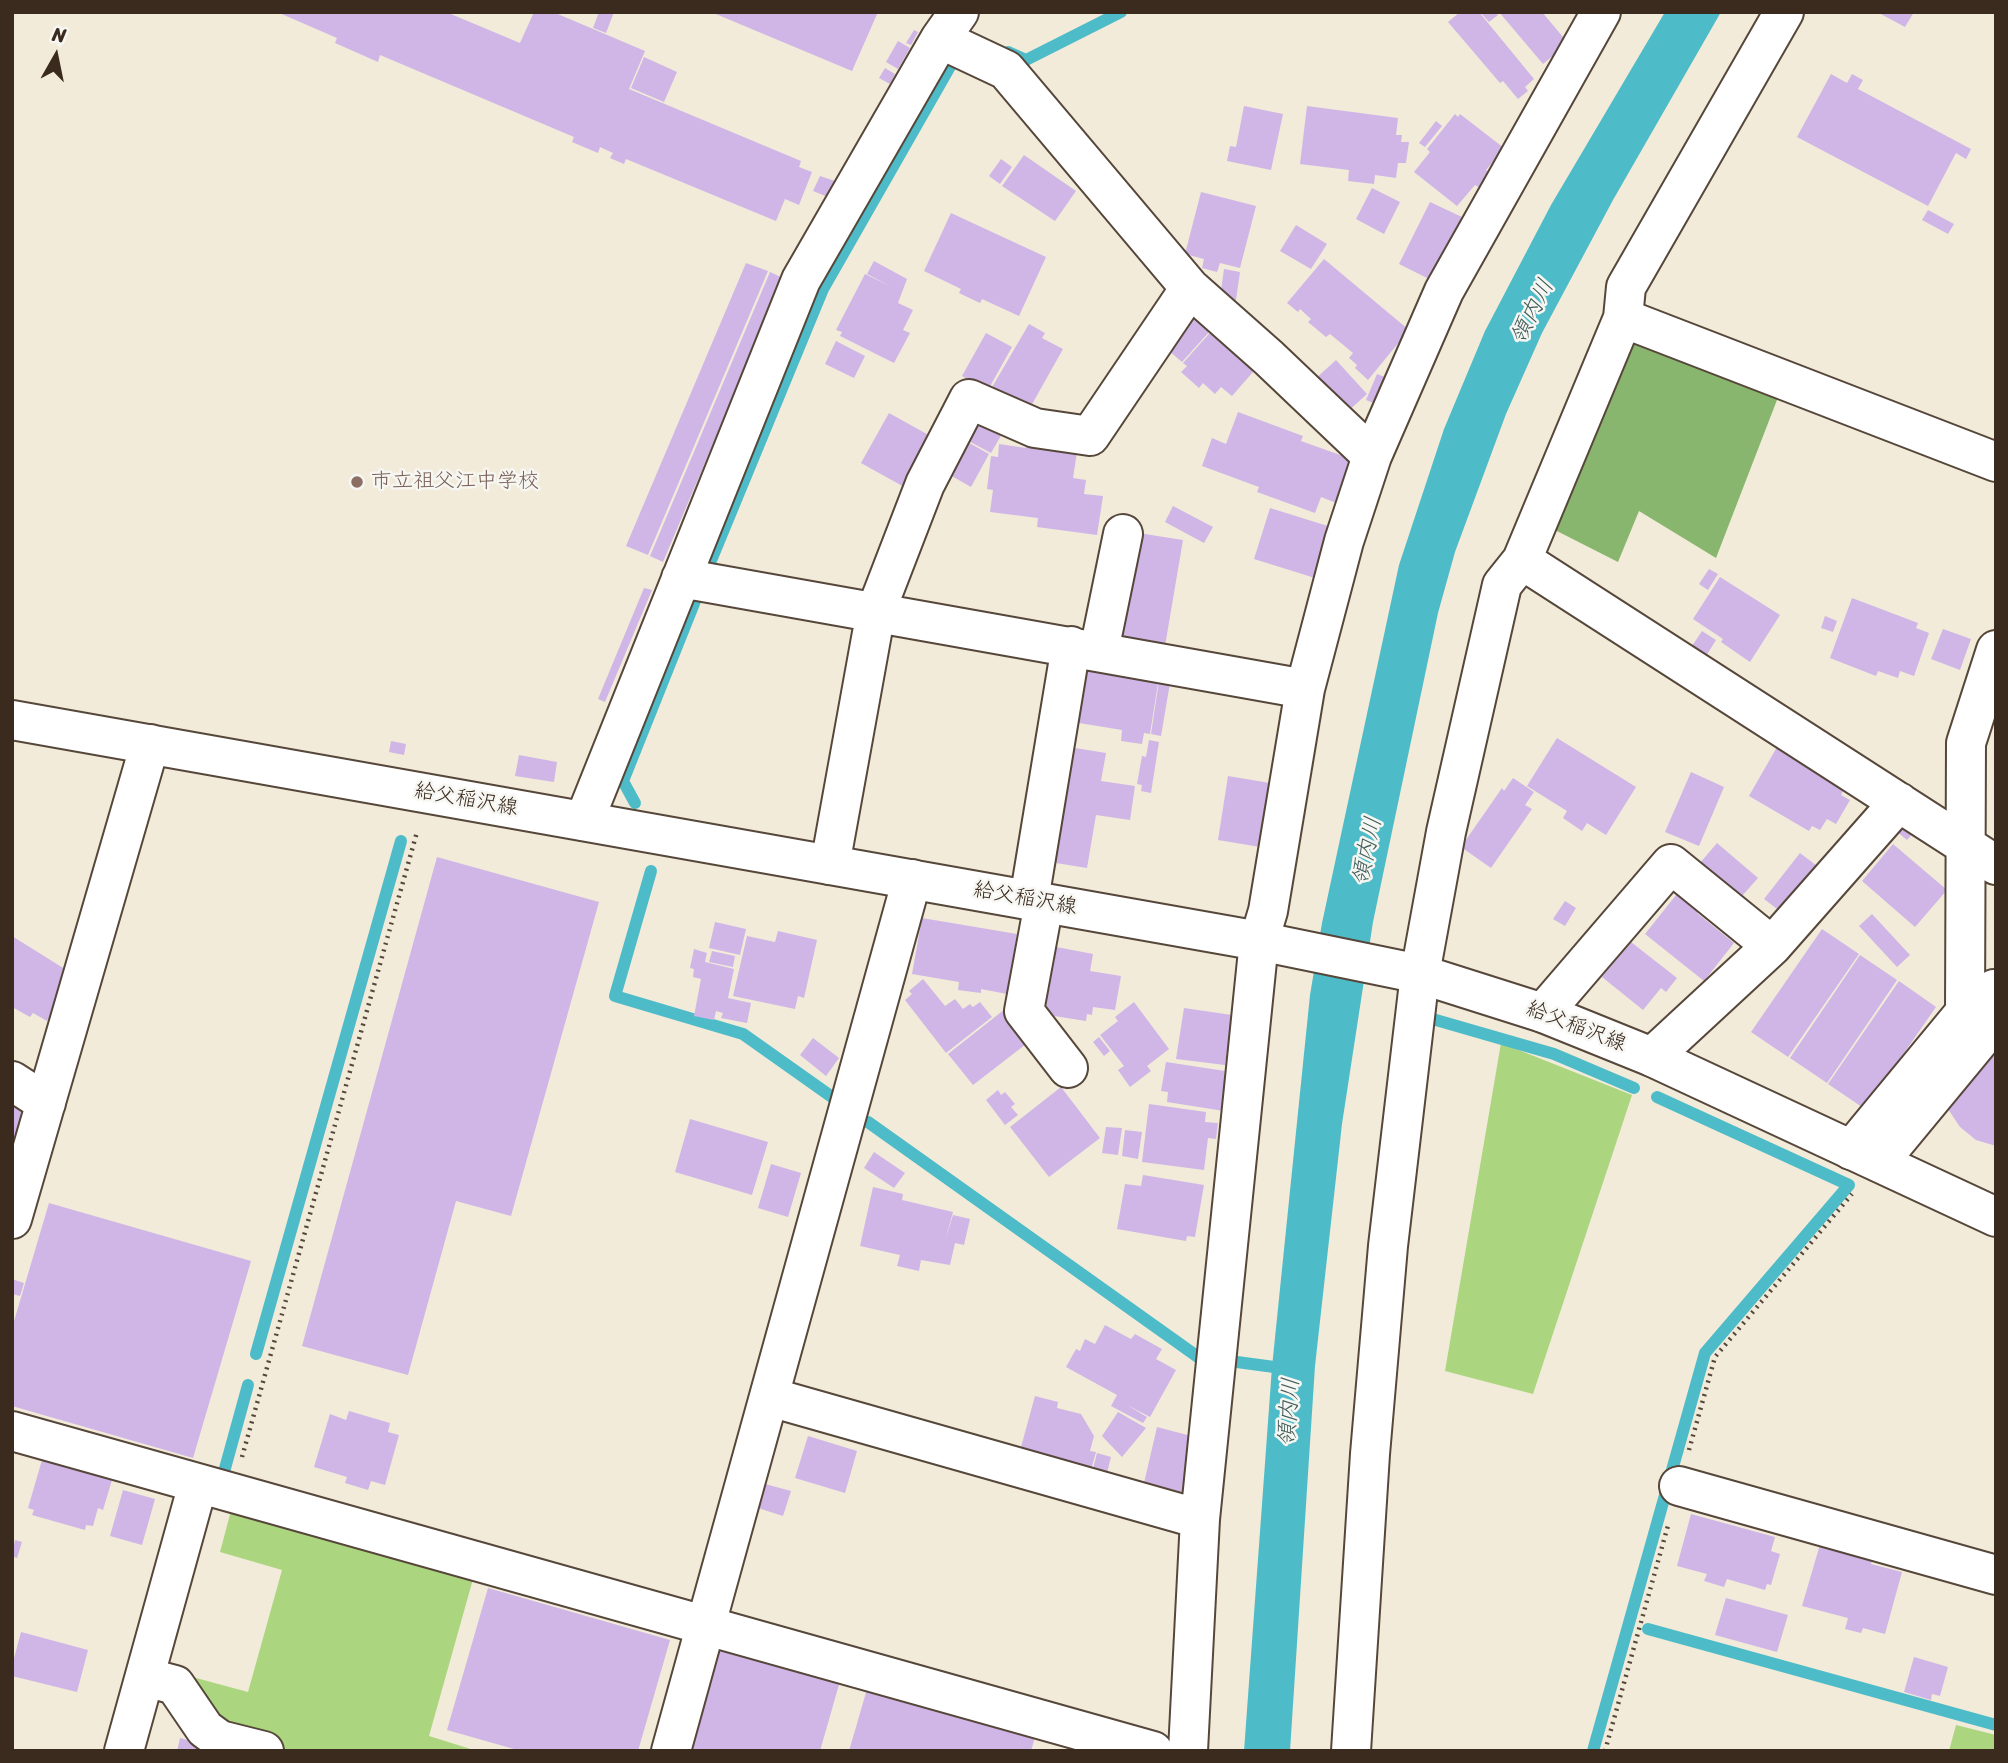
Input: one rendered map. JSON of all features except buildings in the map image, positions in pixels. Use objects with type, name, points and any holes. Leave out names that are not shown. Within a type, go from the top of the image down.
[{"type":"street","points":[[1351,1751],[1370,1454],[1416,973],[1502,585],[1522,560],[1623,318],[1626,287],[1784,12]]},
{"type":"street","points":[[1188,1751],[1200,1519],[1267,942],[1268,911],[1305,689],[1344,541],[1372,456],[1444,291],[1588,18]]},
{"type":"street","points":[[584,821],[801,280],[950,25],[1006,70],[1190,288],[1269,358],[1372,456]]},
{"type":"street","points":[[830,865],[876,611],[925,484],[969,399],[1035,428],[1090,436],[1190,288]]},
{"type":"street","points":[[1623,318],[1996,462]]},
{"type":"street","points":[[1068,1069],[1024,1011],[1036,901],[1085,649],[1123,534]]},
{"type":"street","points":[[1522,560],[1996,865]]},
{"type":"street","points":[[681,578],[1305,689]]},
{"type":"street","points":[[1865,1156],[1965,1012],[1966,743],[1996,650]]},
{"type":"street","name":"給父稲沢線","points":[[12,720],[1267,942],[1416,973],[1543,1013],[1652,1057],[1996,1217]]},
{"type":"street","points":[[12,1219],[150,744]]},
{"type":"street","points":[[1652,1057],[1772,946],[1899,802]]},
{"type":"street","points":[[1543,1013],[1671,864],[1772,946]]},
{"type":"street","points":[[671,1751],[912,879]]},
{"type":"street","points":[[1865,1156],[1993,1024],[1994,989]]},
{"type":"street","points":[[12,1081],[46,1103]]},
{"type":"street","points":[[770,1398],[1200,1519]]},
{"type":"street","points":[[12,1431],[1153,1751]]},
{"type":"street","points":[[1679,1486],[1996,1575]]},
{"type":"street","points":[[124,1751],[145,1677],[215,1488]]},
{"type":"street","points":[[145,1677],[175,1685],[205,1730],[220,1740],[264,1751]]},
{"type":"path","points":[[215,1488],[428,794]]},
{"type":"path","points":[[1605,1751],[1715,1357],[1865,1156]]},
{"type":"green space","points":[[1628,337],[1782,387],[1716,558],[1639,511],[1618,562],[1547,526]]},
{"type":"green space","points":[[1501,1043],[1632,1095],[1533,1394],[1445,1371]]},
{"type":"green space","points":[[233,1503],[475,1572],[429,1736],[477,1751],[293,1751],[226,1733],[185,1675],[248,1692],[282,1570],[220,1552]]},
{"type":"green space","points":[[1956,1725],[1996,1735],[1996,1751],[1949,1751]]},
{"type":"water","name":"領内川","points":[[1665,12],[1721,12],[1613,200],[1542,333],[1506,414],[1455,552],[1438,613],[1373,922],[1342,1124],[1315,1366],[1290,1751],[1244,1751],[1272,1367],[1310,995],[1322,923],[1399,565],[1444,429],[1485,331],[1551,205]]},
{"type":"waterway","points":[[1008,52],[1026,60],[1121,12]]},
{"type":"waterway","points":[[710,563],[823,289],[952,63]]},
{"type":"waterway","points":[[635,803],[623,781],[695,601]]},
{"type":"waterway","points":[[256,1354],[401,841]]},
{"type":"waterway","points":[[651,871],[615,996],[743,1034],[832,1097]]},
{"type":"waterway","points":[[1429,1018],[1554,1054],[1634,1088]]},
{"type":"waterway","points":[[1593,1751],[1705,1353],[1849,1185],[1657,1097]]},
{"type":"waterway","points":[[868,1122],[1198,1357]]},
{"type":"waterway","name":"領内川","points":[[1237,1362],[1289,1369]]},
{"type":"waterway","points":[[224,1472],[248,1385]]},
{"type":"waterway","points":[[1648,1629],[1996,1725]]},
{"type":"place","name":"市立祖父江中学校","points":[[357,482]]}]
